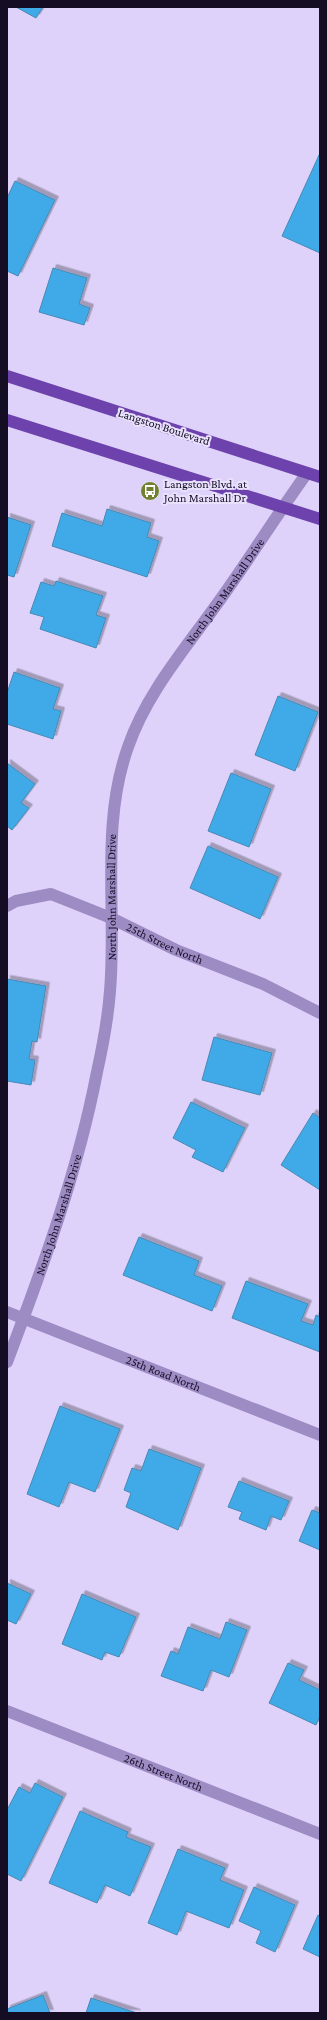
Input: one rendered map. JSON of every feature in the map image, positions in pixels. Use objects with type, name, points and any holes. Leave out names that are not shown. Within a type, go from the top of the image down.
[{"type":"main road","name":"Langston Boulevard","points":[[7,376],[320,477]]},
{"type":"main road","points":[[7,420],[320,519]]},
{"type":"street","name":"North John Marshall Drive","points":[[7,1362],[52,1237],[76,1160],[92,1098],[104,1040],[110,990],[112,823],[116,792],[128,745],[148,701],[308,473]]},
{"type":"street","name":"25th Street North","points":[[7,906],[16,901],[51,894],[111,918],[176,950],[263,984],[320,1013]]},
{"type":"street","name":"25th Road North","points":[[7,1312],[320,1435]]},
{"type":"street","name":"26th Street North","points":[[7,1711],[320,1834]]},
{"type":"building","points":[[16,7],[43,7],[36,18]]},
{"type":"building","points":[[320,153],[320,253],[282,236]]},
{"type":"building","points":[[15,181],[55,200],[18,276],[7,271],[7,198]]},
{"type":"building","points":[[53,268],[87,278],[79,304],[90,308],[84,325],[39,312]]},
{"type":"building","points":[[107,509],[151,523],[147,537],[159,541],[147,577],[52,546],[62,513],[102,526]]},
{"type":"building","points":[[7,517],[31,525],[14,577],[7,575]]},
{"type":"building","points":[[56,581],[103,596],[96,615],[106,618],[96,648],[40,629],[44,617],[30,613],[41,582],[54,586]]},
{"type":"building","points":[[14,672],[60,688],[53,709],[61,711],[53,739],[7,724],[7,693]]},
{"type":"building","points":[[278,696],[318,712],[295,771],[255,755]]},
{"type":"building","points":[[7,763],[35,784],[21,803],[29,808],[12,830],[7,826]]},
{"type":"building","points":[[231,773],[271,789],[249,847],[208,831]]},
{"type":"building","points":[[208,846],[278,877],[260,919],[190,888]]},
{"type":"building","points":[[7,979],[46,986],[37,1042],[32,1041],[29,1059],[35,1060],[31,1085],[7,1081]]},
{"type":"building","points":[[214,1037],[272,1053],[260,1095],[202,1080]]},
{"type":"building","points":[[191,1102],[245,1128],[223,1172],[192,1157],[196,1150],[173,1138]]},
{"type":"building","points":[[313,1113],[320,1118],[320,1190],[281,1165]]},
{"type":"building","points":[[139,1237],[199,1261],[194,1275],[222,1286],[212,1311],[123,1275]]},
{"type":"building","points":[[246,1281],[308,1304],[301,1321],[313,1325],[316,1315],[320,1317],[320,1352],[232,1318]]},
{"type":"building","points":[[60,1406],[120,1429],[95,1492],[69,1482],[59,1507],[27,1494]]},
{"type":"building","points":[[149,1449],[201,1468],[178,1530],[126,1507],[131,1493],[124,1490],[132,1468],[141,1471]]},
{"type":"building","points":[[239,1481],[289,1501],[281,1520],[271,1516],[266,1530],[239,1519],[242,1512],[228,1507]]},
{"type":"building","points":[[312,1510],[320,1513],[320,1550],[299,1541]]},
{"type":"building","points":[[7,1583],[31,1594],[16,1624],[7,1620]]},
{"type":"building","points":[[82,1594],[136,1617],[119,1657],[105,1652],[102,1660],[62,1644]]},
{"type":"building","points":[[226,1622],[247,1630],[229,1677],[211,1670],[203,1691],[161,1676],[171,1651],[178,1654],[188,1627],[220,1639]]},
{"type":"building","points":[[288,1663],[304,1670],[299,1680],[320,1690],[320,1716],[316,1725],[269,1703]]},
{"type":"building","points":[[35,1783],[63,1797],[21,1881],[7,1874],[7,1810],[19,1787],[30,1793]]},
{"type":"building","points":[[80,1811],[128,1832],[126,1837],[151,1847],[130,1896],[105,1885],[97,1903],[49,1883]]},
{"type":"building","points":[[178,1849],[225,1868],[220,1880],[244,1890],[229,1928],[186,1911],[177,1935],[148,1923]]},
{"type":"building","points":[[254,1887],[295,1905],[275,1952],[256,1943],[261,1931],[239,1921]]},
{"type":"building","points":[[318,1915],[320,1916],[320,1957],[303,1949]]},
{"type":"building","points":[[43,1995],[50,2013],[7,2013],[7,2009]]},
{"type":"building","points":[[91,1998],[137,2013],[86,2013]]},
{"type":"place","name":"Langston Blvd. at John Marshall Dr","points":[[150,491]]}]
